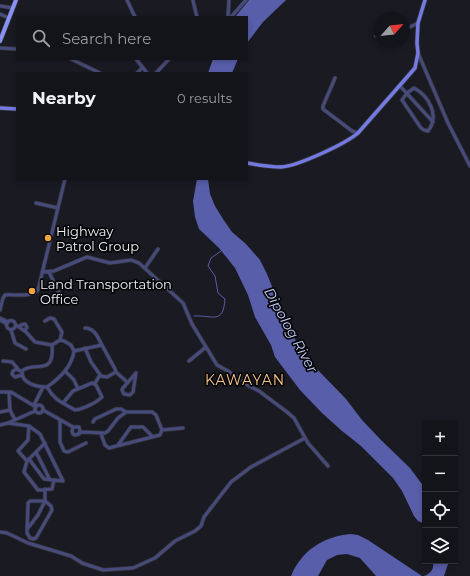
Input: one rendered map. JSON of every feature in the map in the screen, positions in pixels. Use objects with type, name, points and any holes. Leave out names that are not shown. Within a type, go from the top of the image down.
[{"type":"highway","points":[[0,41],[16,0]]},
{"type":"main road","points":[[248,163],[282,167],[293,164],[340,145],[358,133],[415,68],[418,53],[418,23],[425,0]]},
{"type":"main road","points":[[0,108],[16,109]]},
{"type":"street","points":[[127,0],[135,16]]},
{"type":"street","points":[[228,16],[229,0]]},
{"type":"street","points":[[233,16],[246,0]]},
{"type":"street","points":[[193,1],[197,16]]},
{"type":"street","points":[[0,6],[13,8]]},
{"type":"street","points":[[0,14],[9,18]]},
{"type":"street","points":[[410,27],[418,23]]},
{"type":"street","points":[[0,48],[16,49]]},
{"type":"street","points":[[418,53],[448,123],[470,166]]},
{"type":"street","points":[[73,60],[98,72]]},
{"type":"street","points":[[137,60],[146,72]]},
{"type":"street","points":[[157,72],[168,60]]},
{"type":"street","points":[[138,72],[142,68]]},
{"type":"street","points":[[335,78],[323,109],[352,131],[358,133]]},
{"type":"street","points":[[400,86],[433,122]]},
{"type":"street","points":[[414,88],[420,92],[427,100],[433,113],[433,122],[428,131],[421,128],[403,103],[402,98],[414,88]]},
{"type":"street","points":[[0,310],[5,295],[31,294],[38,290],[65,180]]},
{"type":"street","points":[[36,203],[58,208]]},
{"type":"street","points":[[145,268],[158,249]]},
{"type":"street","points":[[42,272],[49,272],[87,257],[110,263],[134,260],[145,268],[183,303],[192,324],[219,367],[228,371],[249,386],[259,391],[294,418],[305,438],[328,466]]},
{"type":"street","points":[[49,272],[60,295]]},
{"type":"street","points":[[0,319],[8,323],[13,321],[35,342],[52,345],[60,340],[62,332],[54,319],[50,318],[45,321]]},
{"type":"street","points":[[8,323],[7,328],[11,330],[15,344],[26,349]]},
{"type":"street","points":[[11,330],[21,324],[25,324],[27,327],[25,331]]},
{"type":"street","points":[[85,328],[91,328],[94,330],[116,372],[127,382]]},
{"type":"street","points":[[3,361],[12,362],[21,372],[24,380],[32,385],[48,387],[72,362],[74,351],[67,342],[60,340]]},
{"type":"street","points":[[21,372],[25,368],[40,367],[49,362],[53,357],[52,345]]},
{"type":"street","points":[[74,351],[102,345]]},
{"type":"street","points":[[189,361],[206,347]]},
{"type":"street","points":[[85,348],[91,362],[100,375],[104,377],[116,372]]},
{"type":"street","points":[[65,371],[74,380],[78,389]]},
{"type":"street","points":[[136,373],[132,394],[124,394],[122,390],[127,382],[136,373]]},
{"type":"street","points":[[63,403],[70,394],[78,389],[94,384],[100,375]]},
{"type":"street","points":[[48,387],[52,396],[78,410],[102,397],[94,384]]},
{"type":"street","points":[[35,408],[43,387]]},
{"type":"street","points":[[0,392],[9,392],[35,408],[40,413],[43,410]]},
{"type":"street","points":[[9,392],[10,410],[15,420]]},
{"type":"street","points":[[0,425],[15,420],[38,405],[41,405],[43,410],[60,421],[73,428],[78,427],[80,432]]},
{"type":"street","points":[[93,422],[95,419],[118,408],[126,412],[152,412],[156,415],[162,430]]},
{"type":"street","points":[[0,412],[10,410]]},
{"type":"street","points":[[112,410],[118,418]]},
{"type":"street","points":[[73,428],[72,430],[74,434],[78,434],[80,432],[101,434],[108,431],[118,418],[126,412]]},
{"type":"street","points":[[60,421],[60,442],[64,451],[68,452],[86,443]]},
{"type":"street","points":[[8,423],[29,426],[40,434],[63,481],[44,479],[18,450],[28,440],[29,426]]},
{"type":"street","points":[[118,445],[134,426],[143,427],[153,437]]},
{"type":"street","points":[[162,430],[183,428]]},
{"type":"street","points":[[101,434],[107,447],[153,437],[161,434],[162,430]]},
{"type":"street","points":[[0,532],[7,533],[28,543],[71,556],[82,563],[103,570],[133,568],[155,558],[175,541],[195,531],[201,526],[204,518],[230,482],[251,467],[305,438]]},
{"type":"street","points":[[36,452],[52,480],[53,488],[37,489],[25,473],[28,460],[36,452],[45,443]]},
{"type":"street","points":[[28,528],[38,515],[45,501],[45,489]]},
{"type":"street","points":[[30,501],[45,501],[51,506],[52,510],[35,539],[30,538],[28,536],[28,503],[30,501]]},
{"type":"water","points":[[249,0],[286,0],[263,22],[248,42],[248,16],[236,16]]},
{"type":"water","points":[[213,60],[238,60],[232,72],[208,72]]},
{"type":"water","points":[[197,180],[208,180],[210,194],[223,219],[232,232],[246,244],[260,260],[300,350],[346,399],[362,420],[410,468],[422,484],[422,523],[418,521],[414,516],[402,491],[393,478],[361,446],[322,413],[300,390],[275,357],[271,345],[255,317],[248,295],[235,268],[219,248],[199,229],[195,217],[193,201]]},
{"type":"water","points":[[350,534],[358,535],[368,540],[422,576],[376,576],[360,558],[347,554],[337,555],[327,560],[318,576],[291,576],[301,559],[314,546],[331,538]]},
{"type":"water","points":[[433,564],[448,564],[444,576],[424,576],[432,570]]},
{"type":"waterway","points":[[194,316],[216,317],[222,312],[225,299],[218,293],[215,276],[208,266],[211,258],[221,251]]},
{"type":"place","name":"Highway Patrol Group","points":[[48,238]]},
{"type":"place","name":"Land Transportation Office","points":[[32,291]]},
{"type":"district","name":"KAWAYAN","points":[[245,380]]},
{"type":"water label","name":"Dipolog River","points":[[291,330]]}]
